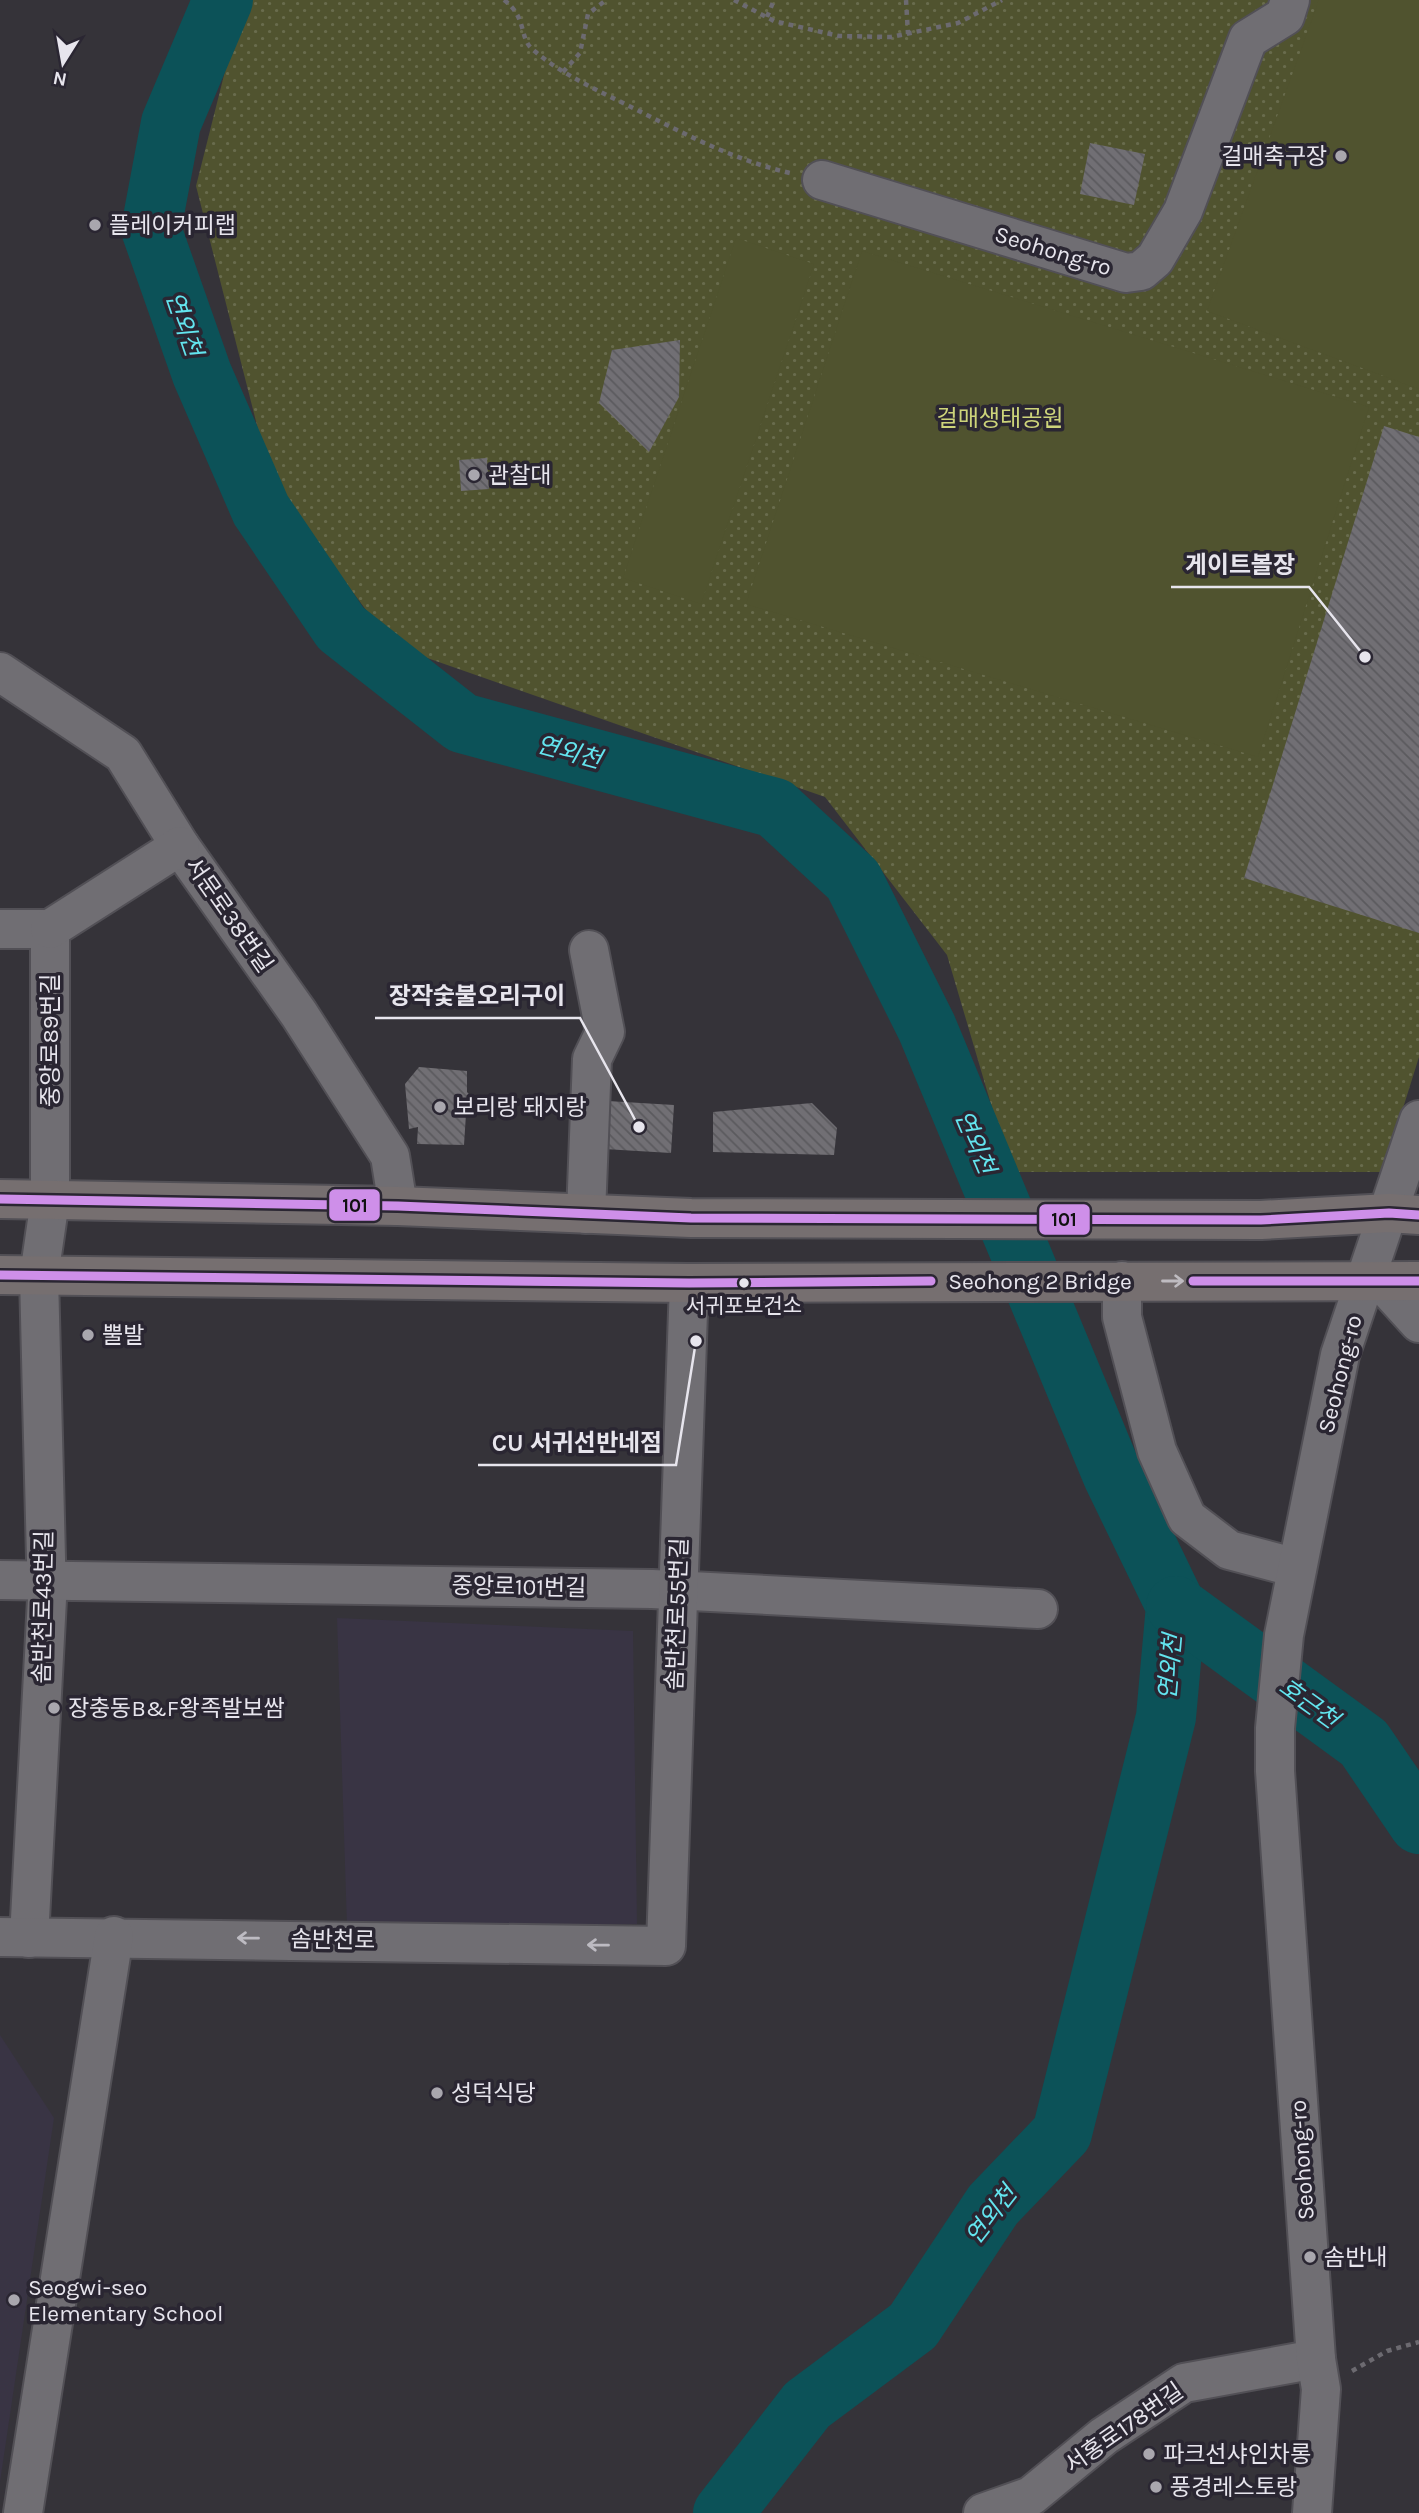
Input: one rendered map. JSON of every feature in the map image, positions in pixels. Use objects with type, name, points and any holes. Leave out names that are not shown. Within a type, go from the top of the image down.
[{"type":"main road","points":[[0,1199],[398,1206],[691,1218],[1261,1220],[1404,1214]]},
{"type":"main road","name":"Seohong 2 Bridge","points":[[0,1275],[689,1283],[1419,1281]]},
{"type":"street","name":"Seohong-ro","points":[[822,180],[1126,273],[1141,271],[1155,258],[1183,211],[1248,39],[1285,16],[1290,0]]},
{"type":"street","name":"서문로38번길","points":[[0,672],[123,754],[180,846],[299,1014],[390,1156],[398,1206]]},
{"type":"street","points":[[0,929],[50,929],[180,846]]},
{"type":"street","name":"중앙로89번길","points":[[39,1276],[50,1200],[50,929]]},
{"type":"street","points":[[586,1214],[592,1059],[606,1032],[589,950]]},
{"type":"street","name":"Seohong-ro","points":[[1312,2513],[1319,2374],[1278,1806],[1275,1728],[1284,1635],[1340,1355],[1404,1214],[1419,1120]]},
{"type":"street","name":"솜반천로43번길","points":[[14,1938],[47,1580],[39,1276]]},
{"type":"street","points":[[1373,1280],[1419,1324]]},
{"type":"street","points":[[1122,1281],[1122,1317],[1157,1451],[1187,1518],[1230,1549],[1297,1568]]},
{"type":"street","name":"솜반천로55번길","points":[[666,1946],[689,1283]]},
{"type":"street","name":"중앙로101번길","points":[[0,1580],[678,1590],[1038,1609]]},
{"type":"street","points":[[23,2513],[114,1936]]},
{"type":"street","name":"솜반천로","points":[[14,1938],[114,1936],[666,1946]]},
{"type":"street","name":"서홍로178번길","points":[[984,2513],[1031,2496],[1104,2436],[1184,2383],[1249,2368],[1319,2374]]},
{"type":"path","points":[[504,0],[517,10],[529,46],[563,72],[682,133],[753,164],[822,180]]},
{"type":"path","points":[[563,72],[580,54],[588,14],[606,0]]},
{"type":"path","points":[[734,0],[767,17],[839,36],[891,37],[958,23],[1002,0]]},
{"type":"path","points":[[767,17],[774,0]]},
{"type":"path","points":[[905,0],[908,34]]},
{"type":"path","points":[[1319,2374],[1419,2342]]},
{"type":"shaded area","points":[[337,1618],[633,1631],[637,1924],[347,1926]]},
{"type":"shaded area","name":"Seogwi-seo Elementary School","points":[[0,2035],[54,2118],[0,2482]]},
{"type":"green space","name":"걸매생태공원","points":[[243,0],[1419,0],[1419,1057],[1383,1172],[1011,1172],[947,955],[825,797],[393,646],[272,484],[196,186]]},
{"type":"green space","name":"걸매축구장","points":[[1319,0],[1419,0],[1419,389],[1207,311]]},
{"type":"green space","points":[[736,238],[814,264],[701,604],[623,578]]},
{"type":"green space","points":[[862,251],[1369,407],[1258,757],[746,604]]},
{"type":"building","points":[[1090,143],[1145,154],[1134,205],[1080,194]]},
{"type":"building","points":[[680,340],[679,397],[649,452],[599,403],[612,350]]},
{"type":"building","points":[[1384,426],[1419,437],[1419,933],[1244,878]]},
{"type":"building","name":"관찰대","points":[[487,458],[489,489],[461,491],[459,460]]},
{"type":"building","name":"보리랑 돼지랑","points":[[419,1067],[467,1071],[467,1092],[474,1100],[474,1113],[466,1114],[464,1145],[417,1144],[418,1127],[409,1129],[405,1084]]},
{"type":"building","points":[[608,1101],[674,1105],[671,1153],[604,1149]]},
{"type":"building","points":[[812,1103],[837,1128],[834,1155],[713,1152],[713,1112]]},
{"type":"waterway","name":"연외천","points":[[223,0],[171,123],[151,229],[202,374],[261,510],[341,628],[462,723],[775,808],[853,880],[927,1028],[1113,1476],[1176,1606],[1166,1717],[1062,2133],[993,2205],[913,2326],[807,2405],[723,2513]]},
{"type":"waterway","name":"호근천","points":[[1176,1606],[1364,1743],[1419,1824]]},
{"type":"transit line","name":"101","points":[[0,1199],[398,1206],[691,1218],[1261,1220],[1389,1213],[1419,1215]]},
{"type":"transit line","name":"101","points":[[0,1275],[689,1283],[931,1281]]},
{"type":"transit line","name":"101","points":[[1193,1281],[1419,1281]]},
{"type":"place","name":"걸매축구장","points":[[1341,156]]},
{"type":"place","name":"플레이커피랩","points":[[95,225]]},
{"type":"place","name":"관찰대","points":[[474,475]]},
{"type":"place","name":"게이트볼장","points":[[1365,657]]},
{"type":"place","name":"보리랑 돼지랑","points":[[440,1107]]},
{"type":"place","name":"장작숯불오리구이","points":[[639,1127]]},
{"type":"place","name":"서귀포보건소","points":[[744,1283]]},
{"type":"place","name":"뿔발","points":[[88,1335]]},
{"type":"place","name":"CU 서귀선반네점","points":[[696,1341]]},
{"type":"place","name":"장충동B&F왕족발보쌈","points":[[54,1708]]},
{"type":"place","name":"성덕식당","points":[[437,2093]]},
{"type":"place","name":"솜반내","points":[[1310,2257]]},
{"type":"place","name":"Seogwi-seo Elementary School","points":[[14,2300]]},
{"type":"place","name":"파크선샤인차롱","points":[[1149,2454]]},
{"type":"place","name":"풍경레스토랑","points":[[1156,2487]]}]
